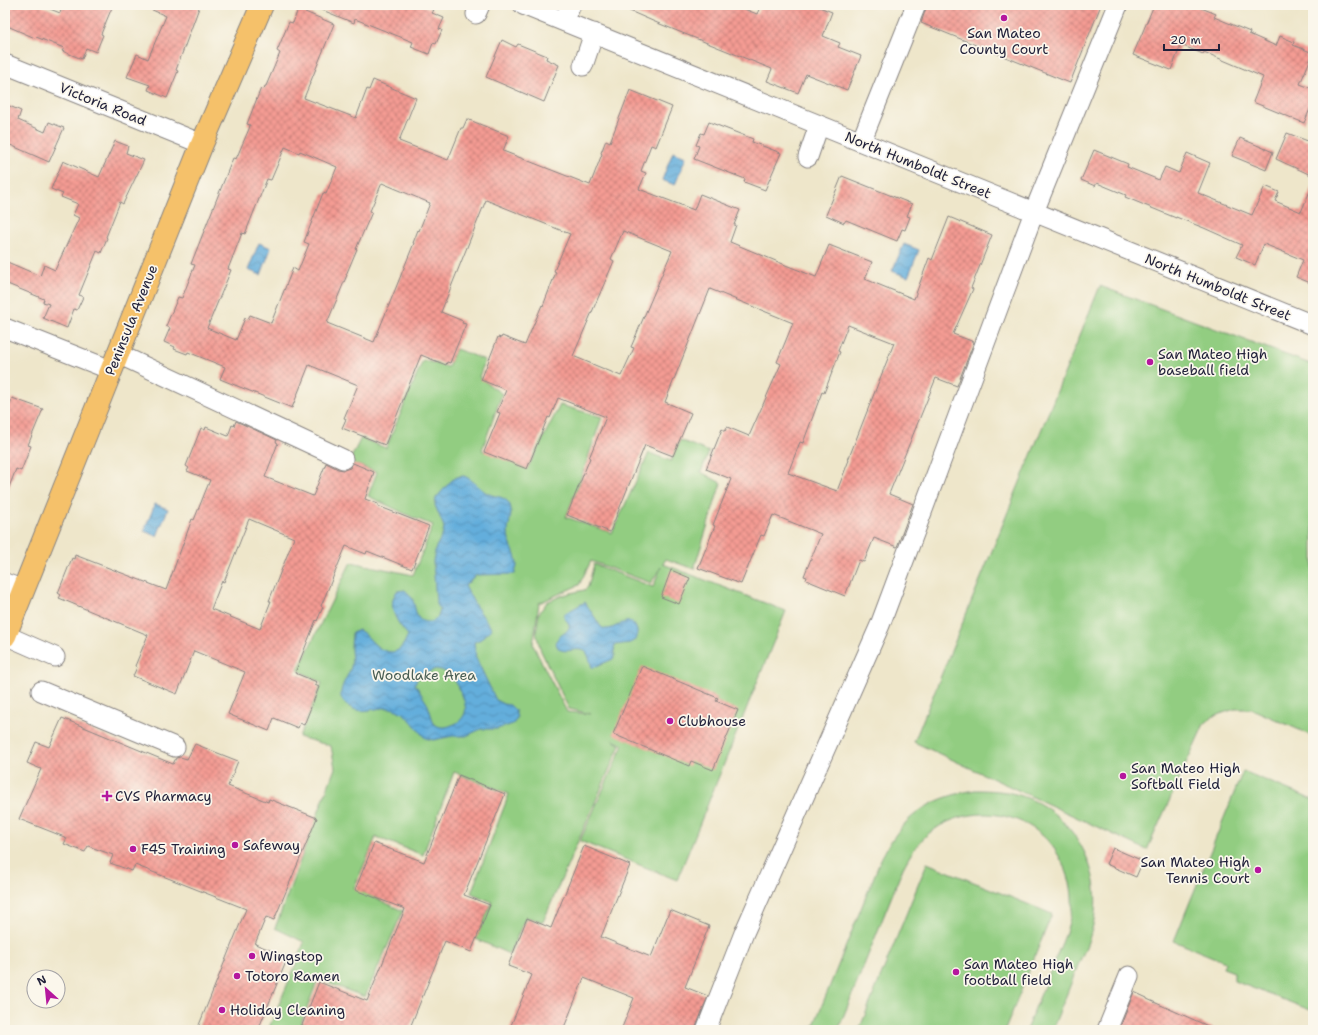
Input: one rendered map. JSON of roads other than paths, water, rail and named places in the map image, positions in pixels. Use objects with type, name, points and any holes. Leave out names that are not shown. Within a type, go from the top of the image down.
[{"type":"main road","name":"Peninsula Avenue","points":[[5,636],[14,586],[115,362],[202,144],[262,5]]},
{"type":"street","name":"North Humboldt Street","points":[[524,5],[567,13],[594,33],[1313,325]]},
{"type":"street","points":[[861,142],[916,5]]},
{"type":"street","points":[[706,1030],[744,933],[880,625],[1034,212],[1118,5]]},
{"type":"street","points":[[583,66],[594,33]]},
{"type":"street","name":"Victoria Road","points":[[5,64],[202,144]]},
{"type":"street","points":[[808,157],[819,125]]},
{"type":"street","points":[[5,328],[115,362],[343,459]]},
{"type":"street","points":[[5,636],[54,656]]},
{"type":"street","points":[[41,691],[175,747]]},
{"type":"street","points":[[1107,1030],[1129,976]]},
{"type":"water","points":[[673,152],[686,157],[675,185],[662,180]]},
{"type":"water","points":[[259,243],[271,248],[261,275],[248,270]]},
{"type":"water","points":[[904,244],[919,250],[908,277],[892,271]]},
{"type":"water","points":[[464,476],[482,490],[504,499],[508,502],[511,509],[508,536],[517,561],[515,574],[476,575],[465,586],[475,605],[492,629],[481,639],[474,642],[476,658],[496,700],[503,704],[510,705],[515,710],[517,718],[513,724],[497,729],[481,729],[466,736],[453,736],[433,740],[425,738],[409,719],[397,710],[384,708],[364,711],[357,710],[351,708],[344,702],[341,694],[343,685],[352,664],[352,633],[359,630],[378,647],[386,651],[392,652],[398,650],[404,644],[408,635],[397,620],[393,608],[394,597],[397,591],[405,590],[412,598],[418,618],[421,620],[432,622],[438,617],[440,610],[436,602],[433,561],[436,547],[443,534],[444,527],[435,505],[436,498],[451,481],[457,477]],"holes":[[[435,669],[446,672],[452,677],[461,692],[466,709],[461,719],[456,723],[445,727],[440,727],[434,724],[428,705],[415,684],[418,677]]]},
{"type":"water","points":[[155,504],[168,509],[157,536],[144,531]]},
{"type":"water","points":[[585,602],[601,627],[606,629],[630,622],[637,631],[635,640],[630,643],[615,645],[615,655],[613,659],[592,668],[587,653],[580,650],[567,651],[559,649],[556,642],[558,638],[568,630],[569,627],[564,618],[564,614]]},
{"type":"place","name":"San Mateo County Court","points":[[1004,18]]},
{"type":"place","name":"San Mateo High baseball field","points":[[1150,362]]},
{"type":"place","name":"Clubhouse","points":[[670,721]]},
{"type":"place","name":"San Mateo High Softball Field","points":[[1123,776]]},
{"type":"place","name":"CVS Pharmacy","points":[[107,796]]},
{"type":"place","name":"Safeway","points":[[235,845]]},
{"type":"place","name":"F45 Training","points":[[133,849]]},
{"type":"place","name":"San Mateo High Tennis Court","points":[[1258,870]]},
{"type":"place","name":"Wingstop","points":[[252,956]]},
{"type":"place","name":"San Mateo High football field","points":[[956,972]]},
{"type":"place","name":"Totoro Ramen","points":[[237,976]]},
{"type":"place","name":"Holiday Cleaning","points":[[222,1010]]},
{"type":"park label","name":"Woodlake Area","points":[[424,675]]}]
